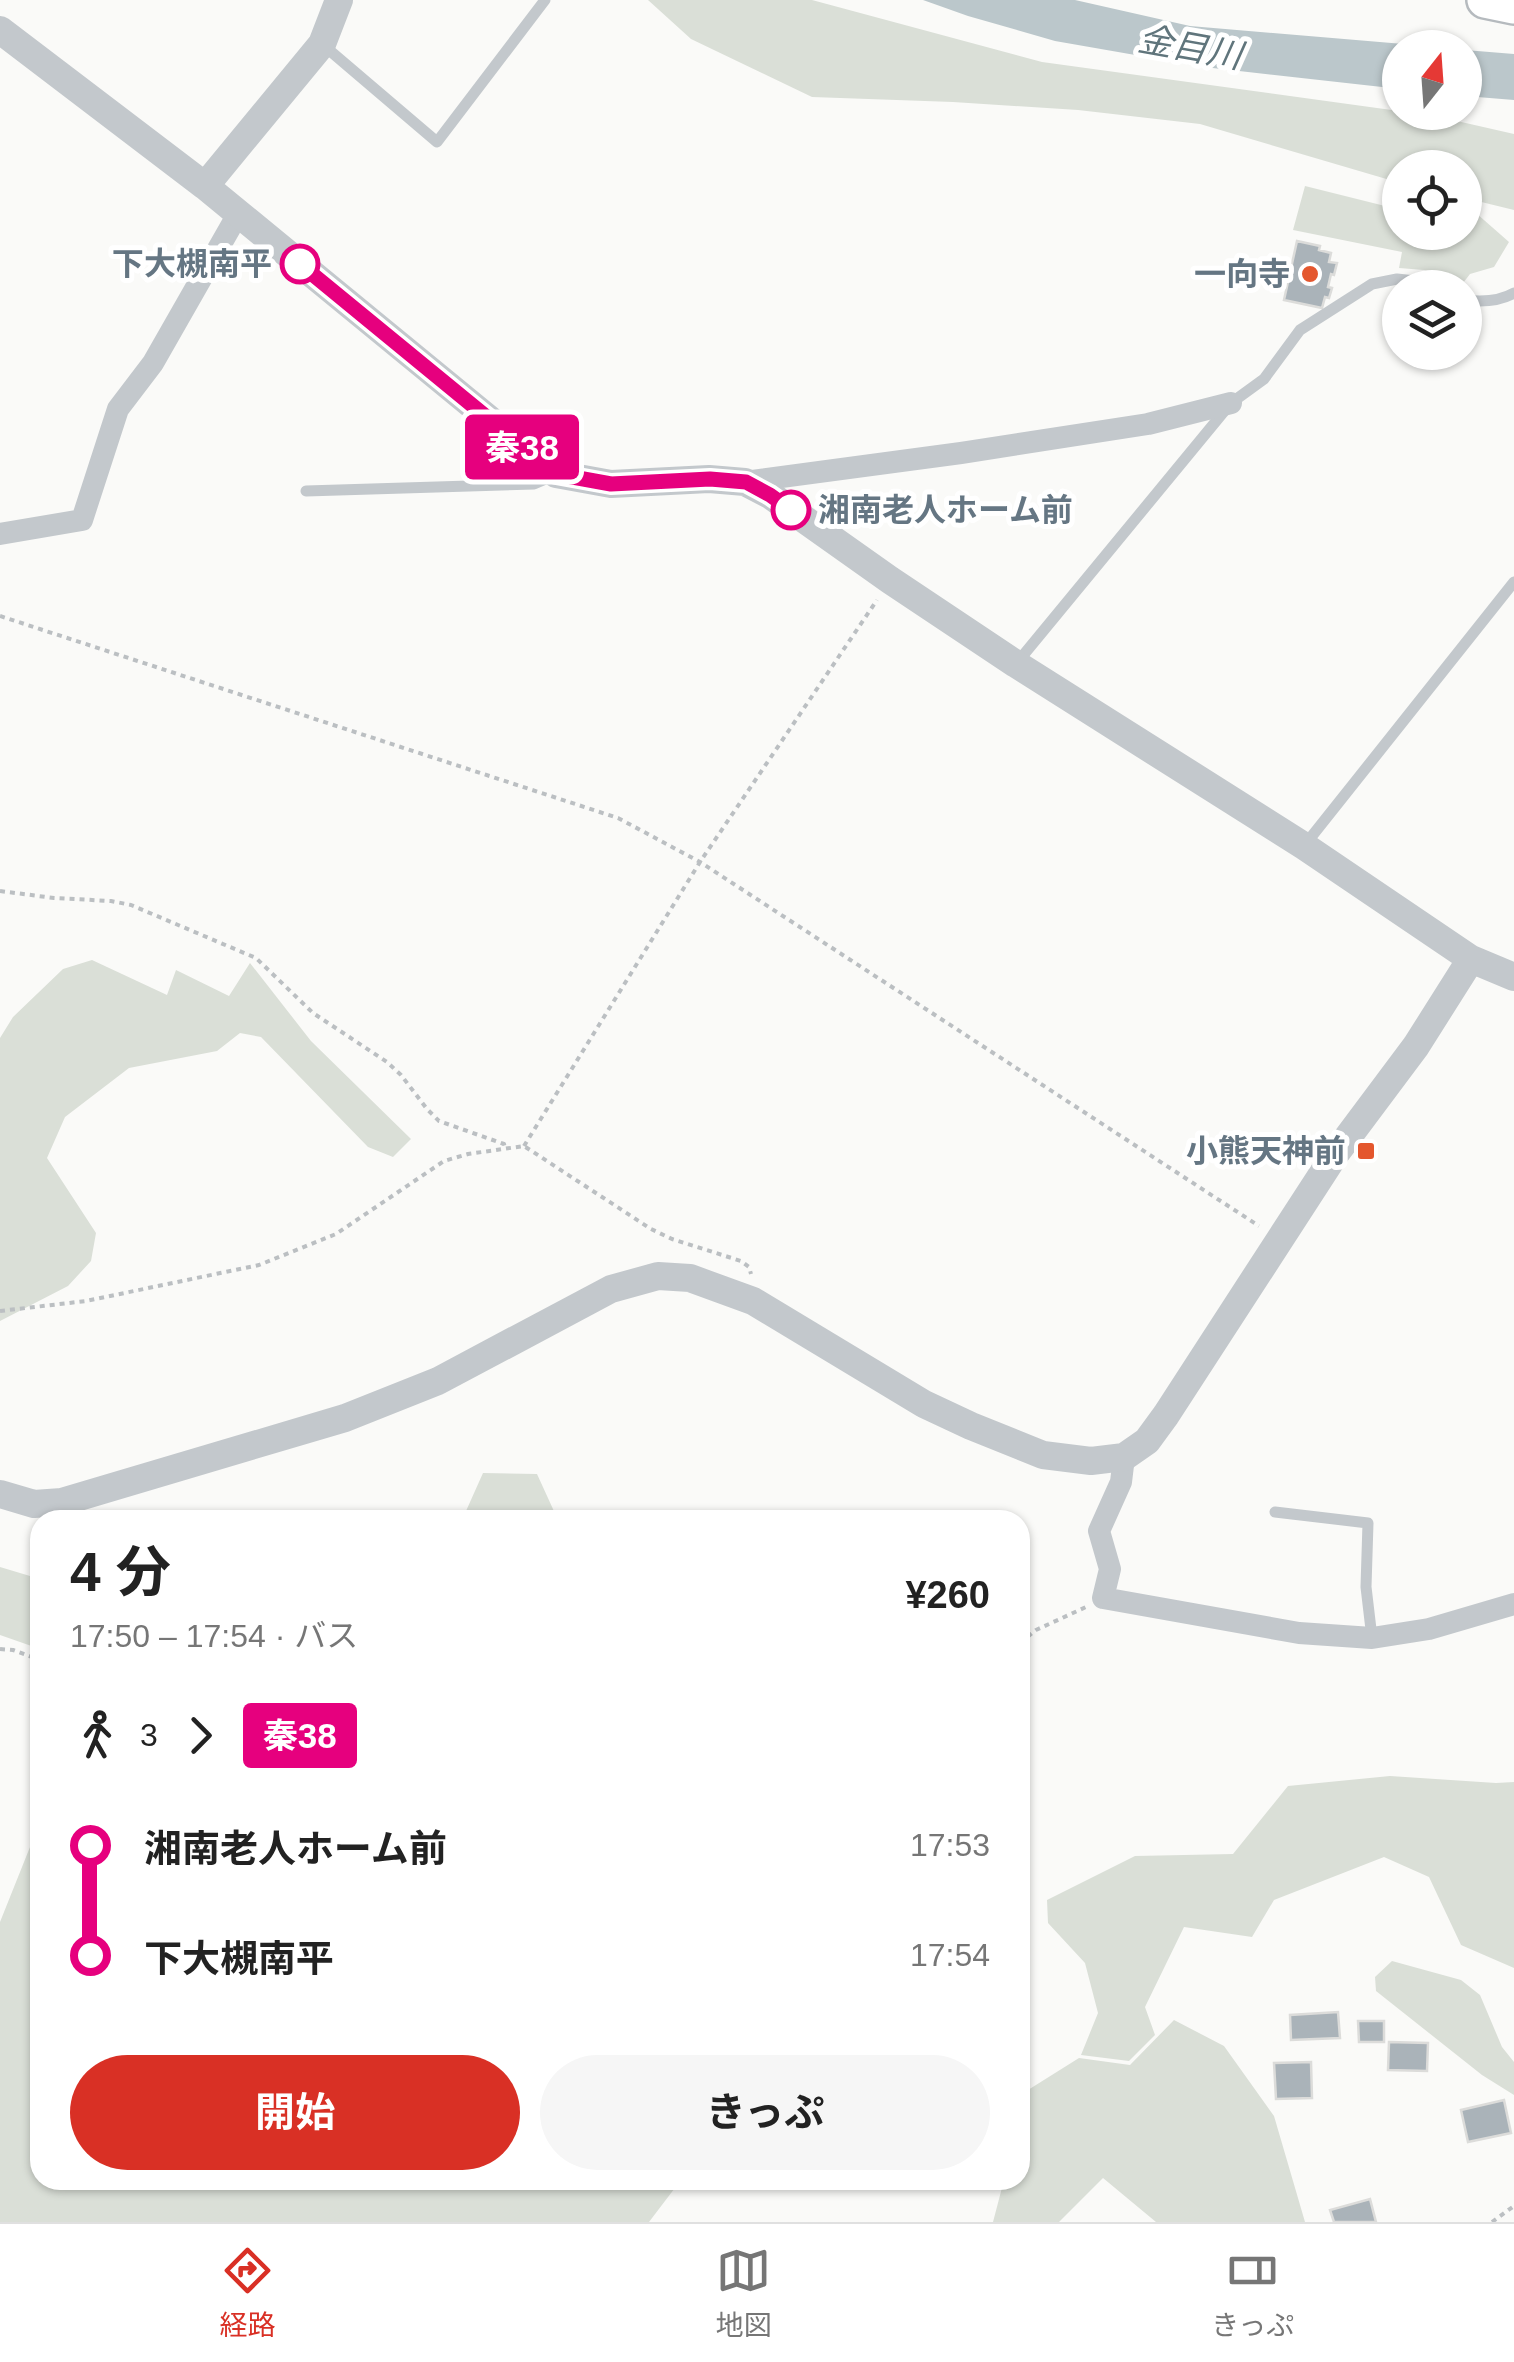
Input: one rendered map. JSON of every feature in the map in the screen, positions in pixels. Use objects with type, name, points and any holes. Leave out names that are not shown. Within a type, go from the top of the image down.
[{"type":"main road","points":[[1485,0],[1514,6]]},
{"type":"street","points":[[205,186],[322,44],[339,0]]},
{"type":"street","points":[[0,30],[205,186],[556,474],[611,484],[710,479],[746,482],[1148,424],[1231,402]]},
{"type":"street","points":[[0,534],[82,520],[118,409],[152,362],[238,214]]},
{"type":"street","points":[[746,482],[1016,664],[1304,846],[1471,958],[1514,977]]},
{"type":"street","points":[[0,1494],[34,1504],[62,1502],[345,1418],[438,1381],[610,1289],[658,1276],[690,1278],[744,1297],[924,1404],[1043,1454],[1090,1461],[1124,1457],[1147,1441],[1157,1428],[1336,1154],[1416,1046],[1471,958]]},
{"type":"street","points":[[1124,1457],[1121,1482],[1099,1531],[1110,1569],[1104,1598],[1299,1634],[1372,1638],[1429,1630],[1514,1604]]},
{"type":"lane","points":[[322,44],[437,142],[545,0]]},
{"type":"lane","points":[[1016,664],[1231,402],[1264,379],[1300,330],[1372,284],[1382,282]]},
{"type":"lane","points":[[1482,301],[1514,293]]},
{"type":"lane","points":[[306,491],[534,484],[556,474]]},
{"type":"lane","points":[[1304,846],[1514,582]]},
{"type":"lane","points":[[1276,1512],[1368,1523],[1366,1587],[1372,1638]]},
{"type":"path","points":[[524,1146],[700,862],[890,580]]},
{"type":"path","points":[[0,616],[618,818],[700,862],[1280,1241]]},
{"type":"path","points":[[0,891],[131,905],[256,958],[313,1012],[387,1062],[439,1121],[504,1144],[504,1148]]},
{"type":"path","points":[[0,1311],[86,1301],[259,1265],[336,1234],[444,1161],[524,1146],[651,1229],[672,1240],[741,1261],[752,1274],[744,1297]]},
{"type":"path","points":[[1030,1635],[1104,1598]]},
{"type":"path","points":[[0,1650],[30,1656]]},
{"type":"path","points":[[1492,2222],[1514,2206]]},
{"type":"shaded area","points":[[648,0],[812,0],[1042,62],[1382,109],[1382,130],[1482,130],[1482,127],[1514,134],[1514,210],[1482,202],[1482,150],[1382,150],[1382,178],[1200,124],[1078,110],[812,97],[691,39]]},
{"type":"shaded area","points":[[1305,186],[1382,205],[1382,248],[1293,230]]},
{"type":"shaded area","points":[[1482,218],[1509,242],[1494,267],[1482,270],[1399,268],[1402,252],[1392,250],[1482,250]]},
{"type":"shaded area","points":[[92,960],[167,995],[176,970],[229,996],[250,963],[311,1041],[411,1139],[393,1157],[368,1147],[261,1037],[240,1033],[217,1051],[129,1068],[65,1117],[47,1158],[96,1233],[91,1261],[68,1286],[0,1321],[0,1038],[13,1017],[63,969]]},
{"type":"shaded area","points":[[483,1473],[537,1474],[553,1510],[466,1510]]},
{"type":"shaded area","points":[[0,1567],[30,1576],[30,1646],[0,1635]]},
{"type":"shaded area","points":[[1390,1776],[1514,1782],[1514,1968],[1461,1945],[1429,1877],[1384,1857],[1274,1900],[1252,1937],[1184,1927],[1145,2007],[1155,2035],[1129,2061],[1081,2055],[1098,2013],[1085,1963],[1048,1923],[1047,1900],[1135,1856],[1233,1854],[1288,1786]]},
{"type":"shaded area","points":[[30,1847],[30,2190],[673,2190],[649,2222],[0,2222],[0,1922]]},
{"type":"shaded area","points":[[1392,1961],[1461,1980],[1480,1995],[1502,2047],[1514,2062],[1514,2095],[1482,2075],[1376,1991],[1375,1977]]},
{"type":"shaded area","points":[[1174,2020],[1224,2046],[1274,2116],[1305,2222],[1156,2222],[1103,2178],[1059,2222],[993,2222],[1001,2190],[1030,2190],[1030,2089],[1079,2058],[1130,2065]]},
{"type":"water","name":"金目川","points":[[923,0],[1075,0],[1190,26],[1382,42],[1382,87],[1204,67],[1055,41]]},
{"type":"water","points":[[1482,51],[1514,54],[1514,100],[1482,97]]},
{"type":"building","name":"一向寺","points":[[1297,241],[1320,246],[1319,250],[1331,253],[1329,262],[1337,263],[1328,287],[1332,288],[1329,298],[1325,297],[1322,308],[1284,300]]},
{"type":"building","points":[[1338,2012],[1340,2038],[1291,2040],[1290,2015]]},
{"type":"building","points":[[1358,2021],[1384,2021],[1384,2042],[1359,2042]]},
{"type":"building","points":[[1389,2042],[1428,2043],[1427,2071],[1388,2070]]},
{"type":"building","points":[[1311,2062],[1312,2098],[1276,2099],[1274,2063]]},
{"type":"building","points":[[1504,2100],[1511,2133],[1468,2142],[1461,2110]]},
{"type":"building","points":[[1370,2199],[1376,2222],[1334,2222],[1330,2210]]},
{"type":"bus line","name":"秦38","points":[[300,264],[556,474],[611,484],[710,479],[746,482],[791,510]]},
{"type":"place","name":"下大槻南平","points":[[300,264]]},
{"type":"place","name":"一向寺","points":[[1310,274]]},
{"type":"place","name":"湘南老人ホーム前","points":[[791,510]]},
{"type":"place","name":"小熊天神前","points":[[1366,1151]]}]
